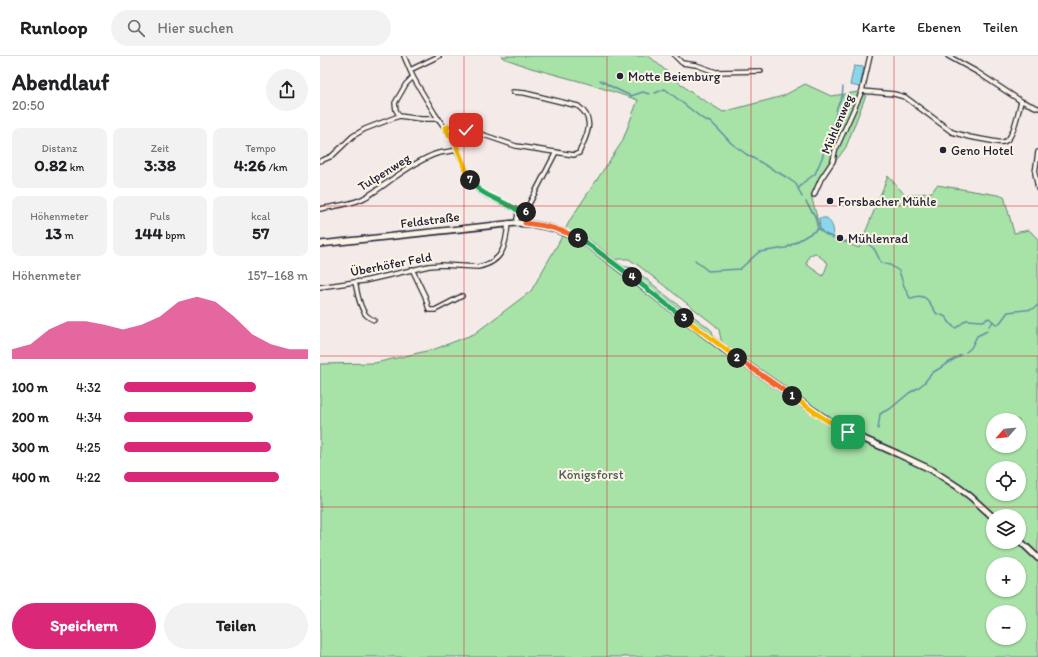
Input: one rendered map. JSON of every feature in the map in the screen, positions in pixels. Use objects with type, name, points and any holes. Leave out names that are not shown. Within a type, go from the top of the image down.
[{"type":"main road","name":"Feldstraße","points":[[320,244],[508,223],[525,223],[543,226],[571,235],[591,246],[724,349],[823,418],[848,432],[932,470],[971,497],[986,511]]},
{"type":"main road","points":[[1026,547],[1038,558]]},
{"type":"street","points":[[404,56],[413,77],[458,150],[469,179],[473,185],[482,192],[517,210],[526,210]]},
{"type":"street","points":[[410,70],[439,56]]},
{"type":"street","points":[[675,56],[682,63],[696,65],[716,72],[761,71]]},
{"type":"street","name":"Mühlenweg","points":[[814,195],[821,179],[833,161],[835,151],[862,91],[870,56]]},
{"type":"street","points":[[948,56],[977,72],[1021,101],[1038,108]]},
{"type":"street","points":[[399,116],[395,104],[406,84],[413,77]]},
{"type":"street","points":[[862,91],[894,94],[905,97],[952,132],[1001,143],[1011,135],[1021,101]]},
{"type":"street","points":[[445,128],[452,126],[516,146],[574,156],[579,153],[589,128],[585,113],[578,106],[525,93],[513,92]]},
{"type":"street","points":[[320,160],[332,156],[354,136],[365,129],[399,116],[421,119],[439,119]]},
{"type":"street","name":"Tulpenweg","points":[[320,209],[342,205],[361,199],[385,185],[412,166],[439,153],[458,150]]},
{"type":"street","points":[[525,223],[526,210],[556,152]]},
{"type":"street","points":[[1038,152],[1036,173],[1038,189]]},
{"type":"street","points":[[516,223],[518,217],[517,210]]},
{"type":"street","name":"Überhöfer Feld","points":[[320,287],[364,281],[429,266],[442,265],[478,267],[488,264],[497,258],[504,249],[507,238],[508,223]]},
{"type":"street","points":[[412,269],[425,296],[429,310],[435,310],[462,296]]},
{"type":"street","points":[[355,282],[357,294],[362,307],[366,315],[374,320]]},
{"type":"green space","name":"Königsforst","points":[[501,56],[649,56],[689,91],[723,112],[783,96],[805,84],[831,96],[859,92],[866,95],[846,147],[811,195],[820,229],[825,234],[859,248],[888,176],[906,196],[932,192],[937,185],[1004,196],[1014,233],[1029,230],[1038,239],[1038,657],[320,657],[320,364],[375,363],[435,349],[474,334],[531,291],[570,220],[622,142],[638,100],[586,83],[531,68]],"holes":[[[815,253],[828,263],[823,276],[806,264],[809,256]],[[629,259],[639,266],[716,326],[719,330],[722,344],[714,338],[712,331],[709,328],[633,268],[622,266],[613,260]]]},
{"type":"water","points":[[854,66],[864,67],[860,87],[850,85]]},
{"type":"water","points":[[819,218],[827,218],[829,220],[833,229],[833,237],[825,234],[820,229]]},
{"type":"waterway","points":[[600,80],[631,96],[643,92],[649,94]]},
{"type":"waterway","points":[[799,188],[804,182],[815,174],[822,158],[837,107],[842,97],[843,87]]},
{"type":"waterway","points":[[655,93],[665,89],[703,119],[712,123],[731,143],[746,154],[796,184],[802,197]]},
{"type":"waterway","points":[[806,202],[815,216],[818,229],[833,238]]},
{"type":"waterway","points":[[695,260],[708,271],[740,269],[759,252],[786,248],[818,229]]},
{"type":"waterway","points":[[840,242],[862,241],[870,245],[881,263],[890,265],[899,271],[910,298],[917,296],[925,298],[937,314],[944,316],[951,325],[956,328],[966,320],[983,321],[989,318],[996,324],[999,324],[1008,312],[1033,309],[1038,305]]},
{"type":"waterway","points":[[989,326],[993,322]]},
{"type":"waterway","points":[[966,352],[971,348],[977,336],[987,331]]},
{"type":"waterway","points":[[878,429],[880,414],[890,409],[909,393],[918,388],[932,373],[961,355]]},
{"type":"place","name":"Motte Beienburg","points":[[620,76]]},
{"type":"place","name":"Geno Hotel","points":[[943,150]]},
{"type":"place","name":"Forsbacher Mühle","points":[[830,201]]},
{"type":"place","name":"Mühlenrad","points":[[840,238]]},
{"type":"route","points":[[466,130],[452,126],[445,128],[456,145],[469,179],[473,185],[482,192],[512,206],[517,210],[526,210],[525,223],[555,229],[571,235],[591,246],[724,349],[823,418],[848,432]]}]
